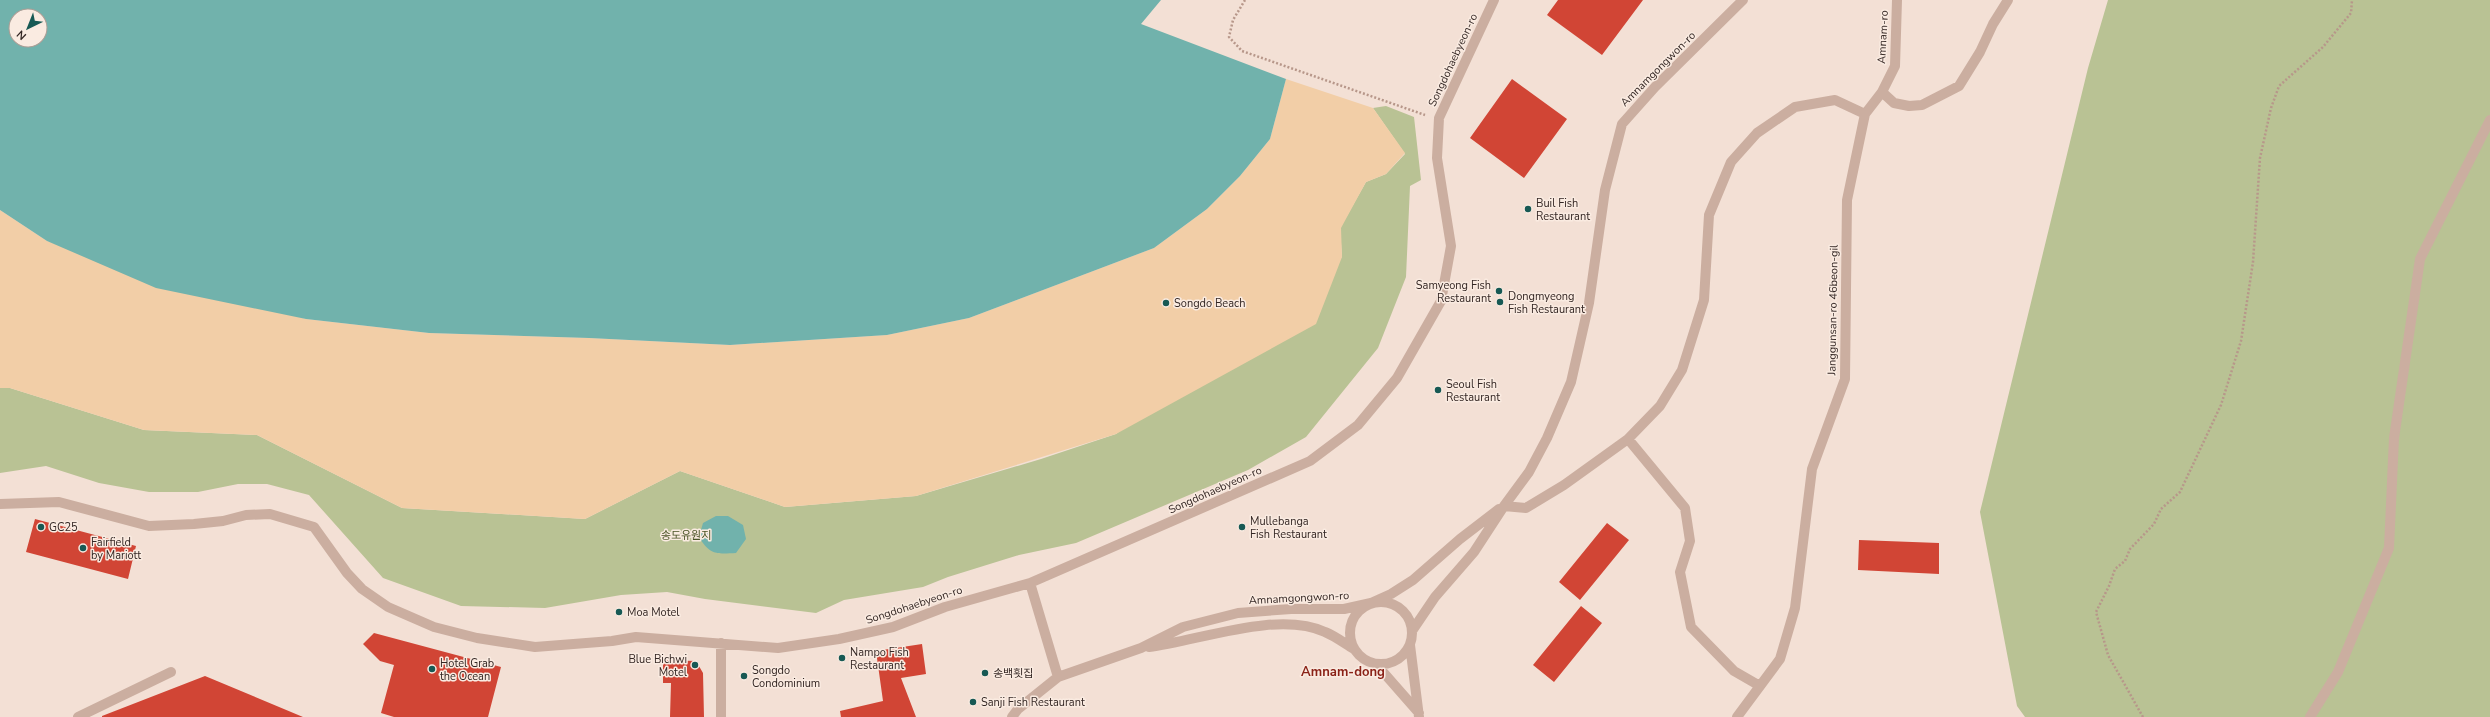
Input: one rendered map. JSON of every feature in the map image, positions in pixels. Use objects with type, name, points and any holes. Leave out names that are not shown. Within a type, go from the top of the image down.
[{"type":"street","name":"Songdohaebyeon-ro","points":[[0,504],[59,502],[149,526],[194,524],[223,521],[246,515],[270,514],[314,527],[347,573],[362,589],[388,607],[434,627],[477,638],[535,647],[612,641],[636,637],[778,648],[839,640],[893,627],[944,607],[1030,583],[1310,461],[1358,425],[1397,378],[1441,301],[1451,246],[1437,158],[1439,120],[1494,0]]},
{"type":"street","name":"Amnamgongwon-ro","points":[[1412,631],[1435,597],[1474,552],[1504,506],[1529,472],[1547,438],[1571,382],[1589,303],[1605,190],[1622,124],[1655,87],[1743,0]]},
{"type":"street","name":"Amnam-ro","points":[[1865,114],[1882,92],[1895,66],[1897,0]]},
{"type":"street","points":[[1882,92],[1894,104],[1909,106],[1922,105],[1959,86],[1980,52],[1993,24],[2008,0]]},
{"type":"street","points":[[1504,506],[1526,508],[1564,485],[1628,439],[1660,406],[1682,370],[1704,300],[1709,216],[1730,162],[1757,133],[1795,107],[1835,100],[1865,114]]},
{"type":"street","name":"Janggunsan-ro 46beon-gil","points":[[1737,717],[1780,659],[1795,608],[1812,469],[1845,379],[1847,200],[1865,114]]},
{"type":"street","points":[[2310,717],[2338,672],[2389,548],[2394,438],[2420,259],[2490,120]]},
{"type":"street","points":[[1628,439],[1685,508],[1690,541],[1680,572],[1691,627],[1734,671],[1760,686]]},
{"type":"street","name":"Amnamgongwon-ro","points":[[1012,717],[1018,709],[1058,677],[1141,648],[1183,627],[1238,613],[1291,609],[1344,609],[1372,603],[1391,594],[1413,580],[1460,539],[1504,506]]},
{"type":"street","points":[[1030,583],[1058,677]]},
{"type":"street","points":[[1410,645],[1402,656],[1390,663],[1376,664],[1363,659],[1354,648],[1350,635],[1352,621],[1360,610],[1372,603],[1386,602],[1398,608],[1408,618],[1412,631],[1410,645],[1419,715]]},
{"type":"street","name":"Amnamgongwon-ro","points":[[1141,648],[1180,643],[1230,630],[1279,624],[1305,626],[1324,631],[1354,648]]},
{"type":"street","points":[[721,643],[721,717]]},
{"type":"street","points":[[1376,664],[1419,715]]},
{"type":"street","points":[[78,717],[171,672]]},
{"type":"path","points":[[1245,0],[1233,20],[1229,37],[1242,51],[1439,120]]},
{"type":"path","points":[[2143,717],[2108,654],[2096,612],[2109,586],[2115,569],[2125,561],[2130,549],[2154,524],[2161,509],[2180,492],[2221,404],[2241,341],[2253,262],[2260,158],[2271,108],[2279,86],[2323,47],[2351,13],[2352,0]]},
{"type":"green space","points":[[2108,0],[2490,0],[2490,717],[2025,717],[2017,706],[1980,512],[2088,68]]},
{"type":"green space","name":"송도유원지","points":[[1386,106],[1414,117],[1421,180],[1410,186],[1406,277],[1378,348],[1306,437],[1248,470],[1076,543],[1019,555],[948,577],[923,587],[844,600],[816,613],[705,599],[667,592],[621,595],[545,608],[461,606],[383,578],[309,495],[267,484],[238,484],[198,492],[149,492],[99,483],[46,466],[0,473],[0,388],[10,388],[144,430],[257,435],[402,508],[585,519],[680,471],[785,507],[916,496],[1041,459],[1116,434],[1342,257],[1340,228],[1366,182],[1386,174],[1405,154],[1373,108]]},
{"type":"sand","name":"Songdo Beach","points":[[1286,79],[1373,108],[1405,153],[1386,174],[1366,182],[1341,228],[1342,257],[1316,324],[1116,434],[916,496],[785,507],[680,471],[585,519],[402,508],[257,435],[144,430],[10,388],[0,388],[0,210],[47,241],[306,319],[429,333],[589,338],[730,345],[887,335],[969,318],[1154,248],[1207,209],[1240,176],[1270,139]]},
{"type":"water","points":[[0,0],[1161,0],[1141,24],[1286,79],[1270,139],[1240,176],[1207,209],[1154,248],[969,318],[887,335],[730,345],[589,338],[429,333],[306,319],[156,288],[47,241],[0,210]]},
{"type":"water","points":[[716,516],[728,516],[743,525],[746,539],[736,553],[714,552],[703,543],[699,537],[703,523]]},
{"type":"building","points":[[1558,0],[1643,0],[1602,55],[1547,15]]},
{"type":"building","points":[[1512,79],[1567,119],[1524,178],[1470,138]]},
{"type":"building","points":[[35,519],[136,546],[128,579],[26,552]]},
{"type":"building","points":[[1607,523],[1629,540],[1580,600],[1559,582]]},
{"type":"building","points":[[1859,540],[1939,543],[1939,574],[1858,570]]},
{"type":"building","points":[[1581,606],[1602,623],[1554,682],[1533,665]]},
{"type":"building","points":[[374,633],[501,667],[488,717],[394,717],[381,713],[394,665],[380,661],[363,644]]},
{"type":"building","points":[[922,644],[926,674],[901,678],[916,717],[841,717],[840,711],[883,701],[876,651]]},
{"type":"building","points":[[663,660],[696,661],[703,673],[704,717],[670,717],[671,683],[663,683]]},
{"type":"building","points":[[205,676],[303,717],[102,717],[102,716]]},
{"type":"place","name":"Buil Fish Restaurant","points":[[1528,209]]},
{"type":"place","name":"Samyeong Fish Restaurant","points":[[1499,291]]},
{"type":"place","name":"Dongmyeong Fish Restaurant","points":[[1500,302]]},
{"type":"place","name":"Songdo Beach","points":[[1166,303]]},
{"type":"place","name":"Seoul Fish Restaurant","points":[[1438,390]]},
{"type":"place","name":"GC25","points":[[41,527]]},
{"type":"place","name":"Mullebanga Fish Restaurant","points":[[1242,527]]},
{"type":"place","name":"Fairfield by Mariott","points":[[83,548]]},
{"type":"place","name":"Moa Motel","points":[[619,612]]},
{"type":"place","name":"Nampo Fish Restaurant","points":[[842,658]]},
{"type":"place","name":"Blue Bichwi Motel","points":[[695,665]]},
{"type":"place","name":"Hotel Grab the Ocean","points":[[432,669]]},
{"type":"place","name":"송백횟집","points":[[985,673]]},
{"type":"place","name":"Songdo Condominium","points":[[744,676]]},
{"type":"place","name":"Sanji Fish Restaurant","points":[[973,702]]},
{"type":"district","name":"Amnam-dong","points":[[1343,672]]}]
